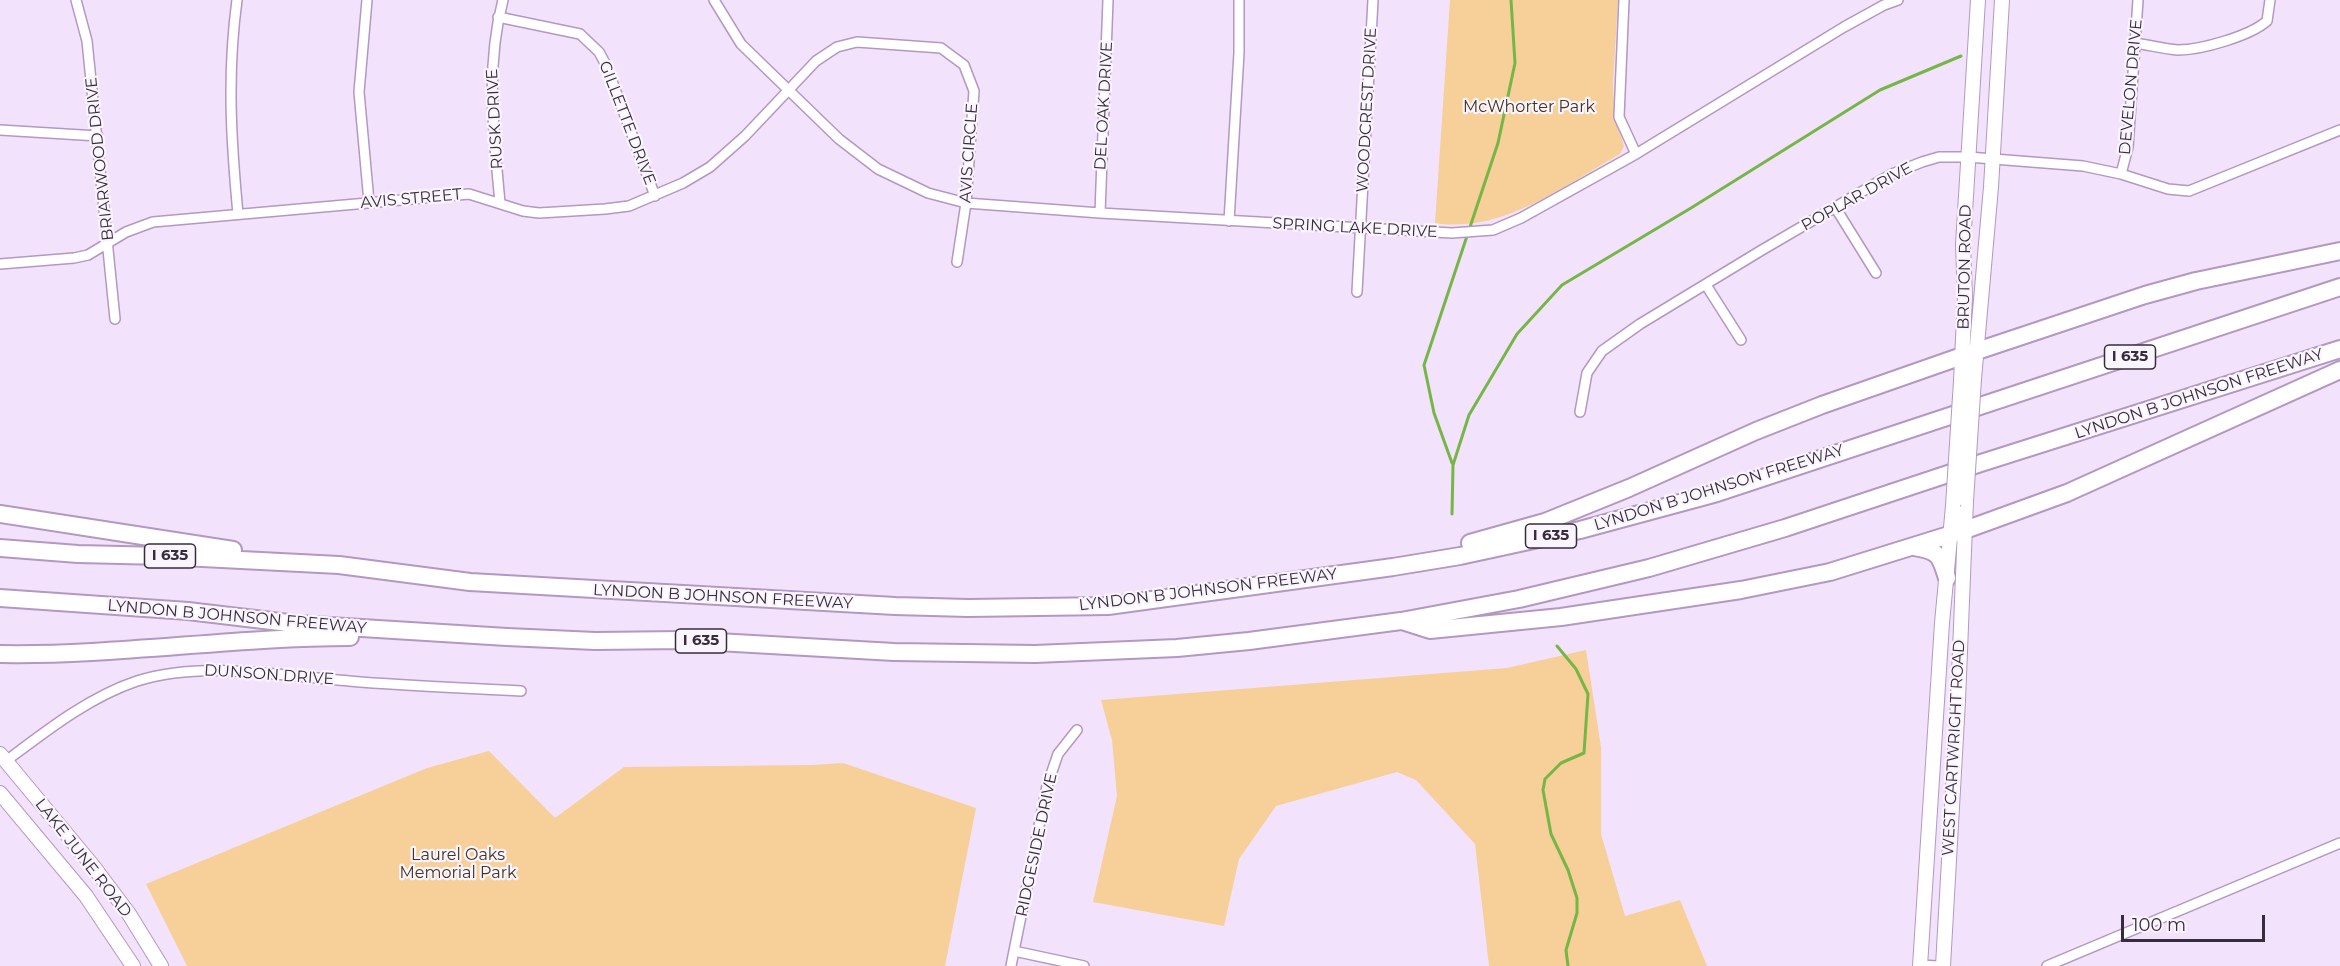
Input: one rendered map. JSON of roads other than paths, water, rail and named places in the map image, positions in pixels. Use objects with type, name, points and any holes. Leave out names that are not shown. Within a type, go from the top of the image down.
[{"type":"highway","points":[[1290,581],[1456,547],[1545,522],[1767,427],[1969,354],[2145,295],[2340,251]]},
{"type":"highway","name":"LYNDON B JOHNSON FREEWAY","points":[[0,548],[78,554],[339,565],[470,582],[896,606],[968,608],[1108,606],[1460,556],[1580,530],[1717,493],[2340,287]]},
{"type":"highway","name":"LYNDON B JOHNSON FREEWAY","points":[[0,598],[188,611],[297,624],[595,641],[682,640],[894,651],[1035,654],[1208,645],[1401,621],[1580,586],[1718,548],[2340,349]]},
{"type":"highway","points":[[1401,621],[1430,630],[1632,608],[1788,582],[1871,561],[1958,532],[2096,480],[2340,370]]},
{"type":"highway","points":[[0,514],[339,565]]},
{"type":"highway","points":[[1913,547],[1932,550],[1936,553],[1947,578]]},
{"type":"highway","points":[[0,654],[74,652],[303,637],[507,637]]},
{"type":"main road","name":"BRUTON ROAD","points":[[1969,354],[1963,245],[1978,0]]},
{"type":"main road","name":"BRUTON ROAD","points":[[1958,532],[1966,501],[1969,354],[1992,159],[2002,0]]},
{"type":"main road","name":"BRUTON ROAD","points":[[1958,532],[1953,506],[1968,380]]},
{"type":"main road","name":"WEST CARTWRIGHT ROAD","points":[[1921,965],[1942,623],[1947,578],[1958,532]]},
{"type":"main road","name":"WEST CARTWRIGHT ROAD","points":[[1943,966],[1958,701],[1960,624],[1958,532]]},
{"type":"main road","points":[[1942,623],[1960,624]]},
{"type":"main road","points":[[1938,700],[1958,701]]},
{"type":"main road","name":"LAKE JUNE ROAD","points":[[3,758],[129,914],[161,966]]},
{"type":"main road","name":"LAKE JUNE ROAD","points":[[0,793],[83,891],[133,966]]},
{"type":"main road","points":[[83,891],[101,878]]},
{"type":"street","name":"BRIARWOOD DRIVE","points":[[76,0],[87,41],[109,241],[115,319]]},
{"type":"street","points":[[237,0],[231,46],[231,135],[238,214]]},
{"type":"street","points":[[367,0],[359,92],[369,202]]},
{"type":"street","name":"RUSK DRIVE","points":[[500,203],[491,113],[492,55],[502,0]]},
{"type":"street","name":"SPRING LAKE DRIVE","points":[[714,0],[741,44],[839,139],[878,169],[928,193],[966,203],[1452,233],[1494,230],[1521,218],[1636,154],[1844,27],[1898,0]]},
{"type":"street","name":"DEL OAK DRIVE","points":[[1100,213],[1108,0]]},
{"type":"street","points":[[1230,221],[1239,53],[1239,0]]},
{"type":"street","name":"WOODCREST DRIVE","points":[[1357,292],[1373,0]]},
{"type":"street","points":[[1624,0],[1619,117],[1636,154]]},
{"type":"street","name":"DEVELON DRIVE","points":[[2121,174],[2128,147],[2138,0]]},
{"type":"street","points":[[2135,43],[2178,50],[2208,45],[2259,29],[2267,21],[2270,0]]},
{"type":"street","name":"GILLETTE DRIVE","points":[[498,16],[580,34],[599,52],[606,64],[655,196]]},
{"type":"street","name":"AVIS CIRCLE","points":[[788,91],[816,61],[837,47],[857,42],[941,48],[964,65],[974,91],[966,203],[957,262]]},
{"type":"street","name":"AVIS STREET","points":[[0,264],[88,255],[109,241],[153,222],[238,214],[469,194],[523,212],[539,213],[629,206],[655,196],[710,167],[745,136],[788,91]]},
{"type":"street","points":[[0,130],[98,136]]},
{"type":"street","name":"POPLAR DRIVE","points":[[1580,412],[1587,373],[1602,351],[1640,324],[1835,207],[1892,174],[1922,162],[1939,157],[1968,157],[2083,165],[2168,189],[2189,191],[2340,130]]},
{"type":"street","points":[[1835,207],[1876,273]]},
{"type":"street","points":[[1707,285],[1741,340]]},
{"type":"street","name":"DUNSON DRIVE","points":[[3,758],[110,692],[138,681],[175,671],[213,669],[359,682],[521,691]]},
{"type":"street","name":"RIDGESIDE DRIVE","points":[[1011,966],[1047,786],[1058,754],[1077,730]]},
{"type":"street","points":[[2047,966],[2061,964],[2195,905],[2214,894],[2340,843]]},
{"type":"street","points":[[1014,951],[1084,966]]},
{"type":"street","points":[[1921,965],[1937,966]]},
{"type":"waterway","points":[[1452,463],[1434,413],[1424,365],[1498,143],[1515,63],[1511,0]]},
{"type":"waterway","points":[[1452,514],[1453,465],[1469,415],[1517,334],[1562,285],[1880,90],[1961,56]]},
{"type":"waterway","points":[[1557,646],[1576,669],[1588,694],[1584,753],[1561,763],[1545,779],[1543,790],[1551,834],[1568,870],[1577,898],[1577,913],[1566,950],[1568,966]]},
{"type":"park label","name":"McWhorter Park","points":[[1529,107]]},
{"type":"park label","name":"Laurel Oaks Memorial Park","points":[[458,864]]}]
